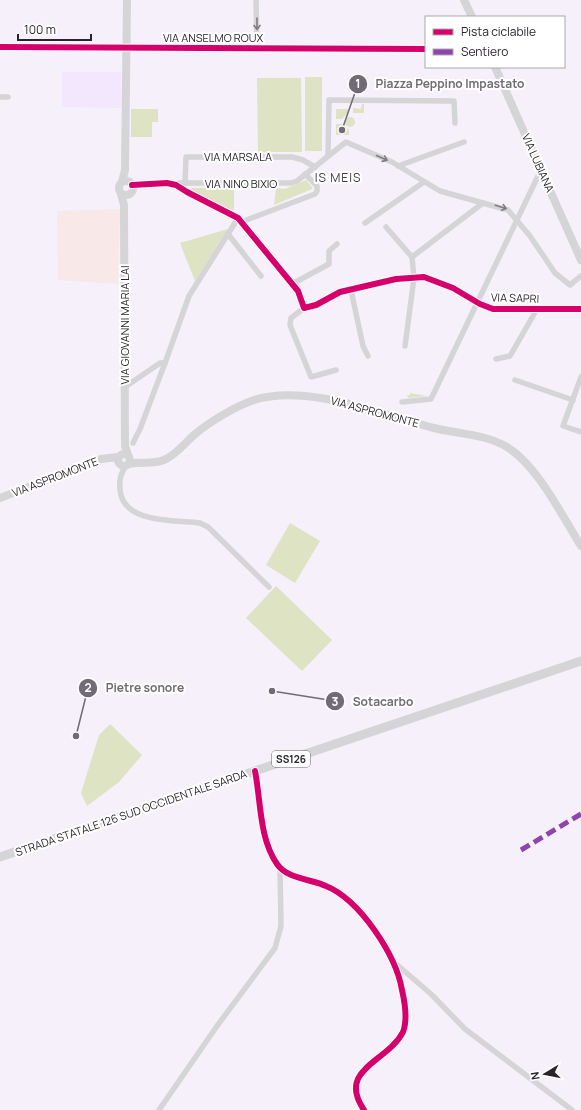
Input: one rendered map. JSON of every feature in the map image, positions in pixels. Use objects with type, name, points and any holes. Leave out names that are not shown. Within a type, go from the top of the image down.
[{"type":"main road","name":"STRADA STATALE 126 SUD OCCIDENTALE SARDA","points":[[0,858],[581,661]]},
{"type":"street","name":"VIA GIOVANNI MARIA LAI","points":[[125,457],[124,205],[127,188],[125,171],[127,0]]},
{"type":"street","points":[[256,0],[257,49]]},
{"type":"street","points":[[464,0],[472,16]]},
{"type":"street","name":"VIA ANSELMO ROUX","points":[[0,47],[425,49]]},
{"type":"street","name":"VIA LUBIANA","points":[[495,68],[581,260]]},
{"type":"street","points":[[0,96],[8,97]]},
{"type":"street","points":[[328,155],[329,100],[454,101],[455,123]]},
{"type":"street","name":"VIA NINO BIXIO","points":[[127,188],[141,184],[167,183],[176,185],[285,184],[297,181],[346,142],[398,166]]},
{"type":"street","points":[[398,166],[464,142]]},
{"type":"street","name":"VIA MARSALA","points":[[187,184],[186,157],[292,157],[303,160],[316,167]]},
{"type":"street","points":[[398,166],[440,192],[508,210],[518,219],[555,273],[570,285],[581,276]]},
{"type":"street","points":[[402,402],[431,399],[538,176],[542,173]]},
{"type":"street","points":[[269,587],[208,527],[200,523],[138,515],[124,502],[120,492],[125,457],[140,429],[189,296],[228,234],[240,220],[315,194],[317,186],[304,174]]},
{"type":"street","points":[[365,223],[424,182]]},
{"type":"street","points":[[187,184],[187,192]]},
{"type":"street","points":[[176,185],[240,220],[298,291],[304,308],[291,318],[290,325],[311,377],[336,370]]},
{"type":"street","points":[[412,257],[483,203]]},
{"type":"street","points":[[386,227],[412,257],[414,278],[405,346]]},
{"type":"street","points":[[228,234],[261,276]]},
{"type":"street","points":[[292,284],[329,264],[329,251],[337,244]]},
{"type":"street","name":"VIA SAPRI","points":[[304,308],[316,305],[340,292],[396,279],[424,277],[453,288],[477,302],[493,309],[581,309]]},
{"type":"street","points":[[351,290],[364,346],[368,356]]},
{"type":"street","name":"VIA SAPRI","points":[[496,359],[510,356],[537,309]]},
{"type":"street","points":[[125,387],[160,363],[165,363]]},
{"type":"street","points":[[581,377],[563,426],[581,432]]},
{"type":"street","points":[[515,380],[573,400]]},
{"type":"street","name":"VIA ASPROMONTE","points":[[0,498],[101,459],[125,457],[153,463],[171,457],[196,433],[255,399],[277,395],[326,399],[436,428],[491,440],[507,447],[523,460],[534,473],[581,546]]},
{"type":"street","points":[[159,1110],[217,1026],[275,948],[281,926],[280,868],[272,855],[262,824],[255,771]]},
{"type":"street","points":[[280,868],[296,876],[327,886],[347,899],[357,909],[386,948],[395,963],[403,991],[406,1017],[403,1031],[395,1042],[365,1069],[357,1079],[356,1094],[364,1110]]},
{"type":"street","points":[[395,963],[431,994],[465,1029],[572,1110]]},
{"type":"shaded area","points":[[62,72],[121,72],[121,108],[62,107]]},
{"type":"shaded area","points":[[120,209],[118,284],[58,280],[57,211]]},
{"type":"green space","points":[[305,77],[322,77],[322,151],[305,151]]},
{"type":"green space","points":[[257,78],[301,78],[302,152],[258,152]]},
{"type":"green space","points":[[362,104],[364,104],[364,113],[353,113],[353,108],[361,109]]},
{"type":"green space","points":[[131,109],[158,109],[158,122],[152,122],[152,137],[131,137]]},
{"type":"green space","points":[[336,109],[348,109],[348,113],[342,119],[336,119]]},
{"type":"green space","points":[[350,117],[355,122],[350,127],[345,122]]},
{"type":"green space","points":[[336,124],[342,124],[349,130],[349,135],[336,135]]},
{"type":"green space","points":[[306,180],[312,189],[274,205],[276,188],[285,189]]},
{"type":"green space","points":[[192,188],[234,188],[234,211],[191,190]]},
{"type":"green space","points":[[228,229],[195,281],[180,243]]},
{"type":"green space","points":[[410,393],[427,396],[408,398],[407,395],[410,395]]},
{"type":"green space","points":[[290,523],[320,541],[295,583],[266,565]]},
{"type":"green space","points":[[276,586],[332,640],[302,671],[246,618]]},
{"type":"green space","points":[[110,724],[142,755],[119,782],[87,806],[81,793],[99,735]]},
{"type":"marked path","points":[[521,850],[581,814]]},
{"type":"cycle path","points":[[0,47],[425,49]]},
{"type":"cycle path","points":[[132,185],[167,183],[176,185],[238,218],[298,291],[304,308],[316,305],[340,292],[396,279],[424,277],[453,288],[480,304],[493,309],[581,309]]},
{"type":"cycle path","points":[[255,771],[264,831],[271,854],[277,864],[281,869],[293,876],[326,886],[339,893],[351,903],[363,916],[384,945],[398,976],[405,1006],[405,1027],[396,1042],[360,1075],[356,1085],[357,1096],[364,1110]]},
{"type":"place","name":"Piazza Peppino Impastato","points":[[342,130]]},
{"type":"place","name":"Sotacarbo","points":[[272,691]]},
{"type":"place","name":"Pietre sonore","points":[[76,736]]},
{"type":"district","name":"IS MEIS","points":[[338,178]]}]
